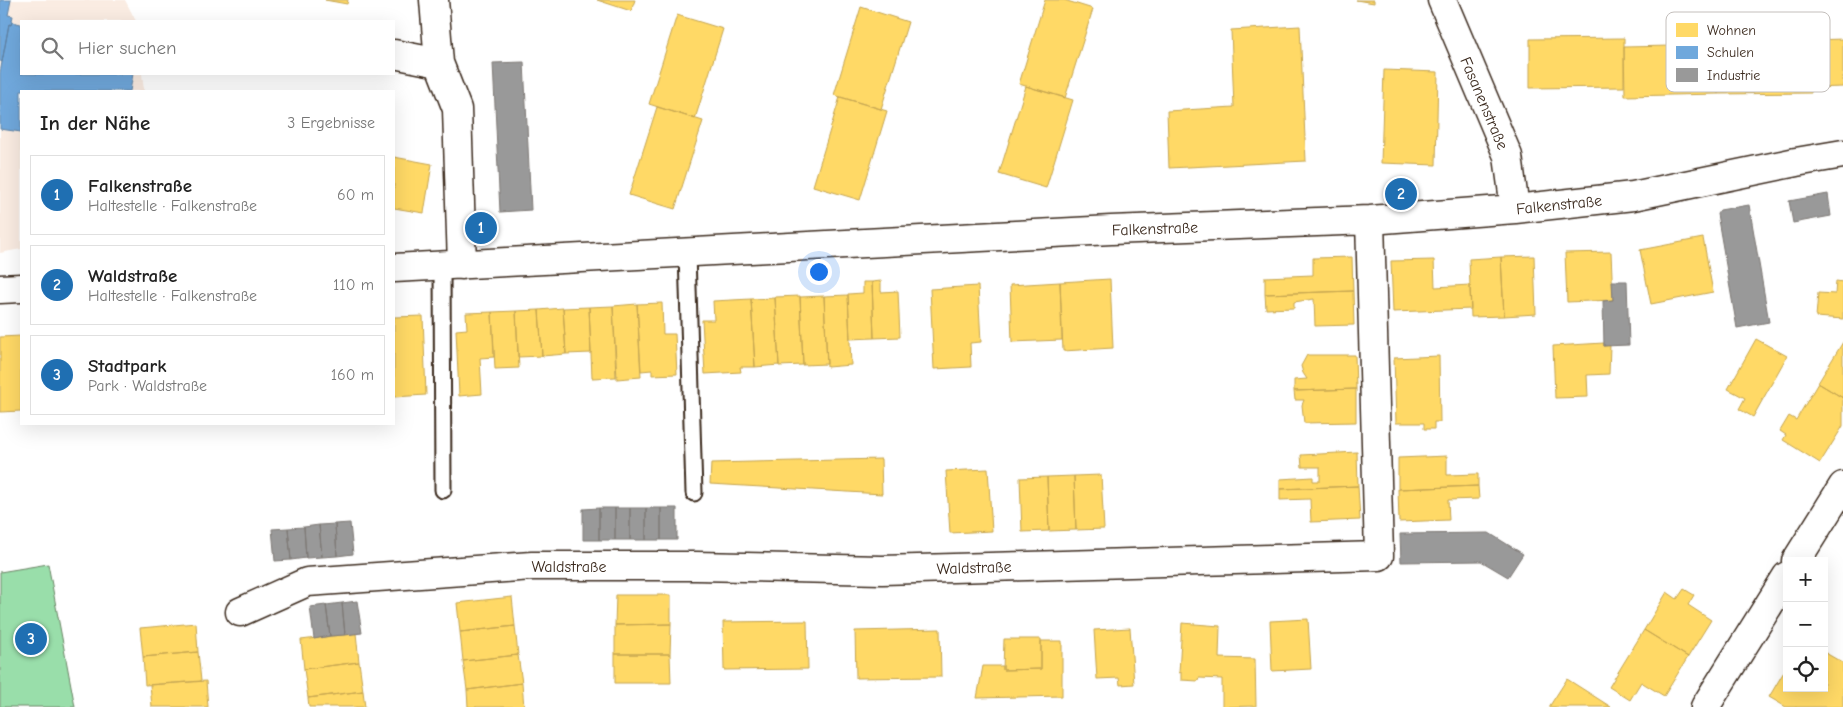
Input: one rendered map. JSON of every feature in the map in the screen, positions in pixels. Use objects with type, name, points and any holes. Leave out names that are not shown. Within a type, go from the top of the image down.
[{"type":"street","points":[[434,0],[439,62],[457,109],[452,265]]},
{"type":"street","name":"Fasanenstraße","points":[[1442,0],[1508,156],[1515,209]]},
{"type":"street","points":[[395,54],[439,62]]},
{"type":"street","name":"Falkenstraße","points":[[395,268],[1111,230],[1370,220],[1515,209],[1633,196],[1843,154]]},
{"type":"street","name":"Waldstraße","points":[[240,612],[307,582],[532,566],[696,566],[882,570],[1379,556],[1370,220]]},
{"type":"street","points":[[0,289],[20,288]]},
{"type":"street","points":[[1799,557],[1843,486]]},
{"type":"street","points":[[1705,707],[1783,582]]},
{"type":"lane","points":[[687,253],[694,493]]},
{"type":"lane","points":[[443,490],[452,265]]},
{"type":"shaded area","points":[[0,0],[125,0],[135,20],[20,20],[20,75],[142,75],[144,90],[20,90],[20,249],[0,253]]},
{"type":"green space","points":[[48,564],[75,707],[0,707],[0,572]]},
{"type":"building: Wohnen","points":[[325,0],[348,0],[347,4]]},
{"type":"building: Wohnen","points":[[597,0],[635,0],[631,11]]},
{"type":"building: Wohnen","points":[[1045,0],[1064,0],[1093,9],[1065,98],[1019,84]]},
{"type":"building: Wohnen","points":[[1356,0],[1374,0],[1374,3]]},
{"type":"building: Wohnen","points":[[861,7],[908,22],[881,109],[834,95]]},
{"type":"building: Wohnen","points":[[677,15],[723,29],[695,119],[649,104]]},
{"type":"building: Wohnen","points":[[1300,26],[1306,161],[1169,168],[1167,111],[1234,107],[1231,30]]},
{"type":"building: Wohnen","points":[[1624,38],[1624,87],[1530,88],[1530,39]]},
{"type":"building: Wohnen","points":[[1830,39],[1843,39],[1843,87],[1830,87]]},
{"type":"building: Wohnen","points":[[1666,46],[1666,92],[1718,92],[1718,94],[1625,96],[1624,47]]},
{"type":"building: Wohnen","points":[[1384,70],[1438,72],[1436,165],[1381,163]]},
{"type":"building: Wohnen","points":[[1026,86],[1073,100],[1046,188],[999,174]]},
{"type":"building: Wohnen","points":[[1718,92],[1811,92],[1811,93],[1718,94]]},
{"type":"building: Wohnen","points":[[840,97],[887,111],[860,200],[813,186]]},
{"type":"building: Wohnen","points":[[657,107],[703,121],[675,209],[629,195]]},
{"type":"building: Wohnen","points":[[395,157],[432,164],[424,213],[395,208]]},
{"type":"building: Wohnen","points":[[1703,238],[1713,292],[1651,304],[1640,250]]},
{"type":"building: Wohnen","points":[[1611,252],[1613,300],[1567,302],[1565,253]]},
{"type":"building: Wohnen","points":[[1534,256],[1536,314],[1504,316],[1501,257]]},
{"type":"building: Wohnen","points":[[1352,257],[1353,291],[1265,294],[1265,277],[1313,275],[1313,258]]},
{"type":"building: Wohnen","points":[[1501,257],[1504,316],[1471,317],[1469,259]]},
{"type":"building: Wohnen","points":[[1434,260],[1435,287],[1470,285],[1471,309],[1393,312],[1391,261]]},
{"type":"building: Wohnen","points":[[1110,279],[1113,348],[1063,351],[1060,282]]},
{"type":"building: Wohnen","points":[[881,281],[881,292],[898,291],[900,337],[874,338],[872,282]]},
{"type":"building: Wohnen","points":[[1836,281],[1843,282],[1843,319],[1816,317],[1818,293],[1835,294]]},
{"type":"building: Wohnen","points":[[863,282],[872,282],[874,338],[850,339],[848,294],[863,293]]},
{"type":"building: Wohnen","points":[[1060,282],[1062,340],[1012,342],[1010,285]]},
{"type":"building: Wohnen","points":[[978,286],[981,342],[970,343],[971,367],[934,369],[930,289]]},
{"type":"building: Wohnen","points":[[1353,291],[1354,325],[1315,326],[1314,299],[1294,302],[1294,308],[1266,309],[1265,294]]},
{"type":"building: Wohnen","points":[[848,295],[851,365],[827,367],[824,296]]},
{"type":"building: Wohnen","points":[[800,296],[803,365],[779,366],[775,297]]},
{"type":"building: Wohnen","points":[[824,296],[827,364],[803,365],[800,297]]},
{"type":"building: Wohnen","points":[[775,298],[779,365],[755,367],[751,299]]},
{"type":"building: Wohnen","points":[[751,299],[755,367],[740,367],[741,372],[705,374],[702,320],[714,320],[713,301]]},
{"type":"building: Wohnen","points":[[662,303],[663,334],[675,334],[677,374],[652,375],[652,370],[641,371],[637,304]]},
{"type":"building: Wohnen","points":[[637,304],[641,377],[617,379],[613,306]]},
{"type":"building: Wohnen","points":[[613,306],[616,377],[592,378],[589,307]]},
{"type":"building: Wohnen","points":[[589,307],[591,353],[566,354],[563,308]]},
{"type":"building: Wohnen","points":[[563,308],[566,354],[542,356],[539,310]]},
{"type":"building: Wohnen","points":[[539,310],[542,356],[518,357],[516,311]]},
{"type":"building: Wohnen","points":[[516,311],[519,368],[495,369],[492,312]]},
{"type":"building: Wohnen","points":[[492,312],[494,357],[480,358],[482,394],[459,396],[456,330],[467,329],[466,313]]},
{"type":"building: Wohnen","points":[[423,316],[426,395],[395,397],[395,317]]},
{"type":"building: Wohnen","points":[[20,336],[20,411],[0,412],[0,337]]},
{"type":"building: Wohnen","points":[[1756,339],[1787,356],[1753,417],[1739,409],[1745,398],[1728,389]]},
{"type":"building: Wohnen","points":[[1843,342],[1843,398],[1818,383]]},
{"type":"building: Wohnen","points":[[1604,343],[1604,346],[1610,345],[1609,374],[1587,375],[1588,397],[1555,398],[1553,346]]},
{"type":"building: Wohnen","points":[[1307,355],[1355,355],[1356,389],[1294,391],[1294,380],[1307,379],[1301,366]]},
{"type":"building: Wohnen","points":[[1439,356],[1440,422],[1434,422],[1434,429],[1424,429],[1424,423],[1396,423],[1394,358]]},
{"type":"building: Wohnen","points":[[1818,383],[1843,398],[1843,426],[1820,463],[1783,440],[1786,435],[1780,431],[1789,416],[1796,420]]},
{"type":"building: Wohnen","points":[[1356,389],[1356,422],[1304,423],[1302,405],[1304,400],[1295,400],[1294,391]]},
{"type":"building: Wohnen","points":[[1357,452],[1358,486],[1280,489],[1280,479],[1313,477],[1313,481],[1320,481],[1320,467],[1302,467],[1301,455]]},
{"type":"building: Wohnen","points":[[1447,456],[1447,475],[1478,474],[1478,486],[1398,489],[1398,458]]},
{"type":"building: Wohnen","points":[[881,459],[882,494],[710,484],[711,463]]},
{"type":"building: Wohnen","points":[[988,469],[992,531],[950,533],[946,471]]},
{"type":"building: Wohnen","points":[[1101,475],[1104,529],[1076,530],[1074,476]]},
{"type":"building: Wohnen","points":[[1074,476],[1076,530],[1049,531],[1047,477]]},
{"type":"building: Wohnen","points":[[1047,477],[1049,531],[1022,532],[1020,478]]},
{"type":"building: Wohnen","points":[[1358,486],[1360,520],[1311,522],[1310,499],[1280,500],[1280,489]]},
{"type":"building: Wohnen","points":[[1478,486],[1479,499],[1448,500],[1449,520],[1399,522],[1398,489]]},
{"type":"building: Wohnen","points":[[1684,589],[1694,595],[1688,605],[1711,620],[1688,657],[1644,630],[1667,592],[1677,599]]},
{"type":"building: Wohnen","points":[[616,595],[671,595],[671,624],[615,625]]},
{"type":"building: Wohnen","points":[[512,597],[515,626],[460,632],[457,603]]},
{"type":"building: Wohnen","points":[[1308,619],[1311,669],[1272,671],[1270,621]]},
{"type":"building: Wohnen","points":[[807,621],[808,669],[724,670],[723,622]]},
{"type":"building: Wohnen","points":[[196,623],[198,652],[143,657],[140,628]]},
{"type":"building: Wohnen","points":[[1182,623],[1220,626],[1219,658],[1255,659],[1256,706],[1222,707],[1222,679],[1199,678],[1198,681],[1181,680],[1181,672],[1179,673]]},
{"type":"building: Wohnen","points":[[671,624],[670,654],[615,654],[615,625]]},
{"type":"building: Wohnen","points":[[515,626],[518,655],[463,661],[460,632]]},
{"type":"building: Wohnen","points":[[1130,628],[1134,684],[1120,685],[1119,678],[1097,679],[1094,630]]},
{"type":"building: Wohnen","points":[[940,629],[941,677],[856,678],[855,631]]},
{"type":"building: Wohnen","points":[[1644,630],[1688,657],[1664,696],[1641,682],[1630,700],[1609,687]]},
{"type":"building: Wohnen","points":[[356,633],[359,662],[304,669],[301,640]]},
{"type":"building: Wohnen","points":[[1004,639],[1041,639],[1041,669],[1003,670]]},
{"type":"building: Wohnen","points":[[1041,641],[1062,641],[1062,696],[977,698],[983,666],[1003,666],[1003,670],[1041,669]]},
{"type":"building: Wohnen","points":[[198,652],[201,681],[145,685],[143,657]]},
{"type":"building: Wohnen","points":[[615,654],[670,654],[671,683],[615,683]]},
{"type":"building: Wohnen","points":[[1828,654],[1843,663],[1843,707],[1786,707],[1769,697],[1783,673],[1783,692],[1828,692]]},
{"type":"building: Wohnen","points":[[518,655],[522,683],[467,690],[463,661]]},
{"type":"building: Wohnen","points":[[359,662],[363,691],[308,698],[304,669]]},
{"type":"building: Wohnen","points":[[1567,679],[1611,707],[1549,707]]},
{"type":"building: Wohnen","points":[[206,681],[208,707],[152,707],[150,685]]},
{"type":"building: Wohnen","points":[[522,683],[524,707],[468,707],[467,690]]},
{"type":"building: Wohnen","points":[[363,691],[365,707],[309,707],[308,698]]},
{"type":"building: Schulen","points":[[0,0],[11,0],[8,15],[13,16],[11,25],[9,24],[2,62],[0,61]]},
{"type":"building: Schulen","points":[[12,22],[20,24],[20,75],[133,75],[130,90],[20,90],[20,132],[0,129],[0,73],[9,24],[11,25]]},
{"type":"building: Industrie","points":[[524,62],[531,210],[500,212],[493,63]]},
{"type":"building: Industrie","points":[[1828,194],[1831,216],[1793,223],[1789,201]]},
{"type":"building: Industrie","points":[[1749,205],[1769,322],[1737,328],[1717,214],[1720,210]]},
{"type":"building: Industrie","points":[[1612,281],[1627,281],[1629,345],[1604,346],[1603,301],[1613,300]]},
{"type":"building: Industrie","points":[[599,508],[599,540],[583,540],[583,509]]},
{"type":"building: Industrie","points":[[599,508],[615,508],[615,540],[599,540]]},
{"type":"building: Industrie","points":[[615,508],[630,508],[630,540],[615,540]]},
{"type":"building: Industrie","points":[[630,508],[646,508],[646,540],[630,540]]},
{"type":"building: Industrie","points":[[646,508],[661,508],[661,540],[646,540]]},
{"type":"building: Industrie","points":[[661,508],[677,508],[677,540],[661,540]]},
{"type":"building: Industrie","points":[[350,523],[353,554],[337,556],[335,524]]},
{"type":"building: Industrie","points":[[335,524],[337,556],[322,557],[319,525]]},
{"type":"building: Industrie","points":[[319,525],[322,557],[306,558],[304,527]]},
{"type":"building: Industrie","points":[[304,527],[306,558],[291,560],[288,528]]},
{"type":"building: Industrie","points":[[288,528],[291,560],[275,561],[272,529]]},
{"type":"building: Industrie","points":[[1489,533],[1523,554],[1508,577],[1481,561],[1401,562],[1400,534]]},
{"type":"building: Industrie","points":[[357,601],[362,633],[345,635],[342,603]]},
{"type":"building: Industrie","points":[[342,603],[345,635],[330,636],[326,605]]},
{"type":"building: Industrie","points":[[326,605],[330,636],[314,639],[310,607]]},
{"type":"place","name":"Waldstraße","points":[[1401,194]]},
{"type":"place","name":"Falkenstraße","points":[[481,228]]},
{"type":"place","name":"Stadtpark","points":[[31,639]]}]
